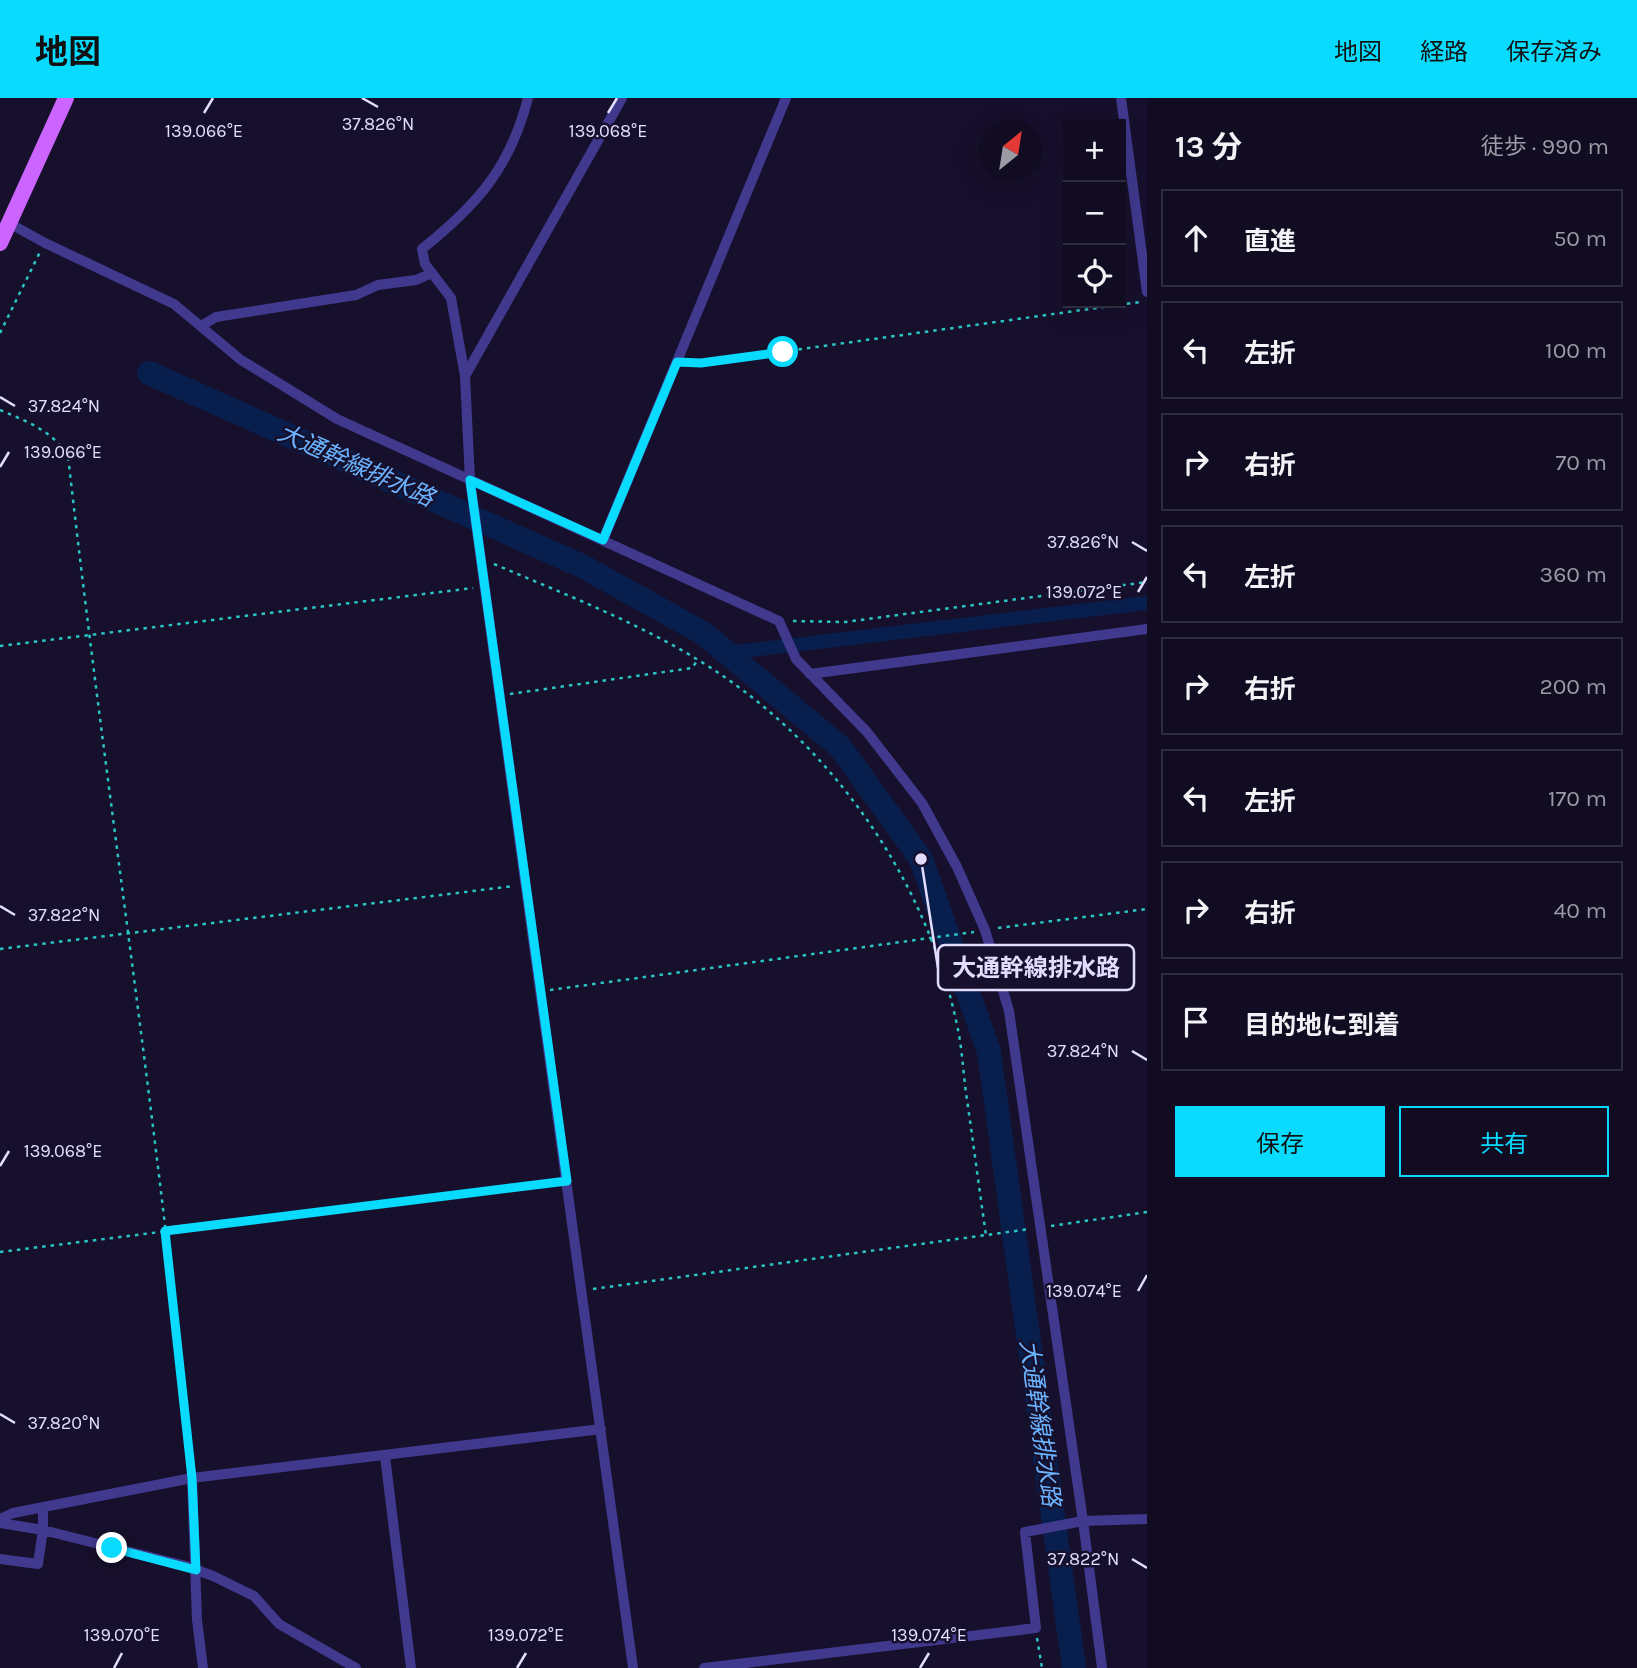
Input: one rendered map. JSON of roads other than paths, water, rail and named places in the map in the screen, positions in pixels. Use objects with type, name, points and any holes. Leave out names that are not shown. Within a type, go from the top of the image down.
[{"type":"main road","points":[[0,243],[66,98]]},
{"type":"street","points":[[528,98],[522,121],[491,182],[460,218],[422,249],[425,264],[451,298],[465,376],[472,485],[485,587],[634,1668]]},
{"type":"street","points":[[465,376],[622,98]]},
{"type":"street","points":[[603,540],[786,98]]},
{"type":"street","points":[[1121,98],[1147,292]]},
{"type":"street","points":[[9,223],[44,243],[174,304],[241,360],[337,419],[472,485],[603,540],[781,625],[796,659],[875,740],[922,803],[957,867],[1009,1011],[1078,1522],[1102,1668]]},
{"type":"street","points":[[201,326],[216,317],[356,295],[378,285],[416,280],[432,273]]},
{"type":"street","points":[[810,674],[1147,629]]},
{"type":"street","points":[[0,1521],[13,1513],[192,1478],[601,1429]]},
{"type":"street","points":[[385,1456],[411,1668]]},
{"type":"street","points":[[192,1478],[197,1620],[203,1668]]},
{"type":"street","points":[[0,1559],[38,1564],[43,1507]]},
{"type":"street","points":[[704,1668],[1036,1628],[1025,1532],[1078,1522],[1147,1519]]},
{"type":"street","points":[[0,1521],[213,1576],[254,1596],[279,1624],[356,1668]]},
{"type":"waterway","name":"大通幹線排水路","points":[[149,373],[582,566],[703,633],[840,747],[921,859],[989,1052],[1074,1668]]},
{"type":"waterway","points":[[726,653],[1147,603]]},
{"type":"place","name":"大通幹線排水路","points":[[921,859]]}]
